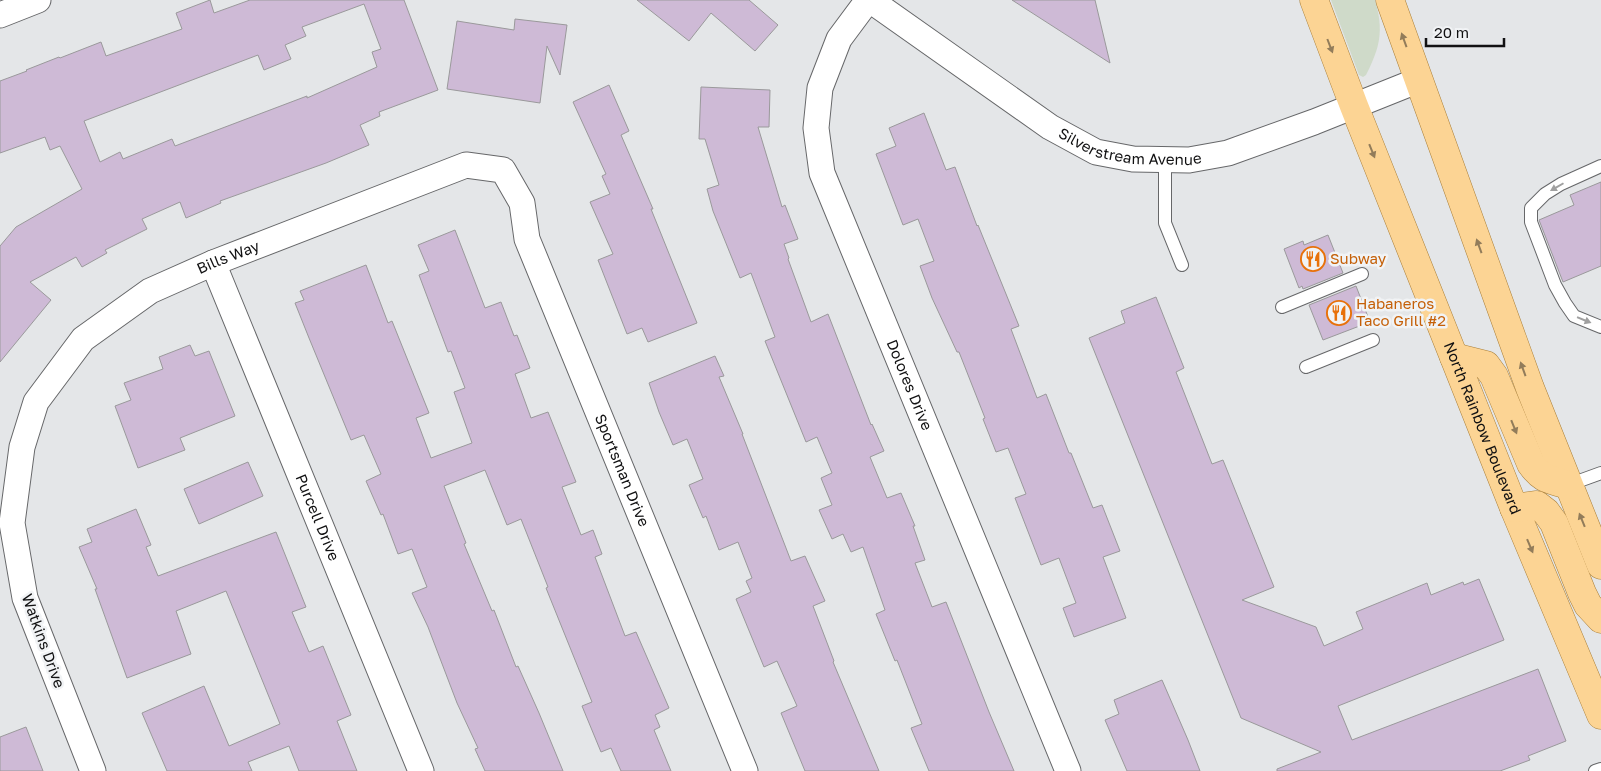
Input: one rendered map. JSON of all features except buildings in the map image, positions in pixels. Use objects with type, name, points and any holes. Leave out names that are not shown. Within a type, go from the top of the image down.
[{"type":"main road","name":"North Rainbow Boulevard","points":[[1314,0],[1354,106],[1514,508],[1601,715]]},
{"type":"main road","points":[[1390,0],[1527,380],[1601,565]]},
{"type":"main road","points":[[1454,357],[1486,364],[1494,376],[1531,464],[1538,474],[1546,479],[1568,485]]},
{"type":"main road","points":[[1514,508],[1537,505],[1554,522],[1588,605],[1601,619]]},
{"type":"street","points":[[0,15],[38,0]]},
{"type":"street","name":"Silverstream Avenue","points":[[869,0],[1070,140],[1096,152],[1133,159],[1189,160],[1228,153],[1264,141],[1419,80]]},
{"type":"street","name":"Dolores Drive","points":[[869,0],[839,39],[820,88],[816,128],[822,173],[1068,771]]},
{"type":"street","name":"Bills Way","points":[[22,447],[36,402],[83,340],[150,291],[213,263],[466,165],[503,170]]},
{"type":"street","name":"Sportsman Drive","points":[[503,170],[522,203],[527,239],[745,771]]},
{"type":"street","name":"Purcell Drive","points":[[213,263],[421,771]]},
{"type":"street","name":"Watkins Drive","points":[[22,447],[12,523],[25,598],[93,771]]},
{"type":"lane","points":[[1165,160],[1165,223],[1182,265]]},
{"type":"lane","points":[[1601,166],[1561,184],[1545,194],[1531,208],[1532,222],[1555,285],[1565,303],[1574,316],[1601,327]]},
{"type":"lane","points":[[1282,307],[1362,274]]},
{"type":"lane","points":[[1306,367],[1373,340]]},
{"type":"lane","points":[[1568,485],[1601,473]]},
{"type":"lane","points":[[1595,771],[1601,769]]},
{"type":"green space","points":[[1331,0],[1375,0],[1380,30],[1379,39],[1375,56],[1366,75],[1363,77],[1359,75]]},
{"type":"place","name":"Subway","points":[[1313,259]]},
{"type":"place","name":"Habaneros Taco Grill #2","points":[[1339,313]]}]
